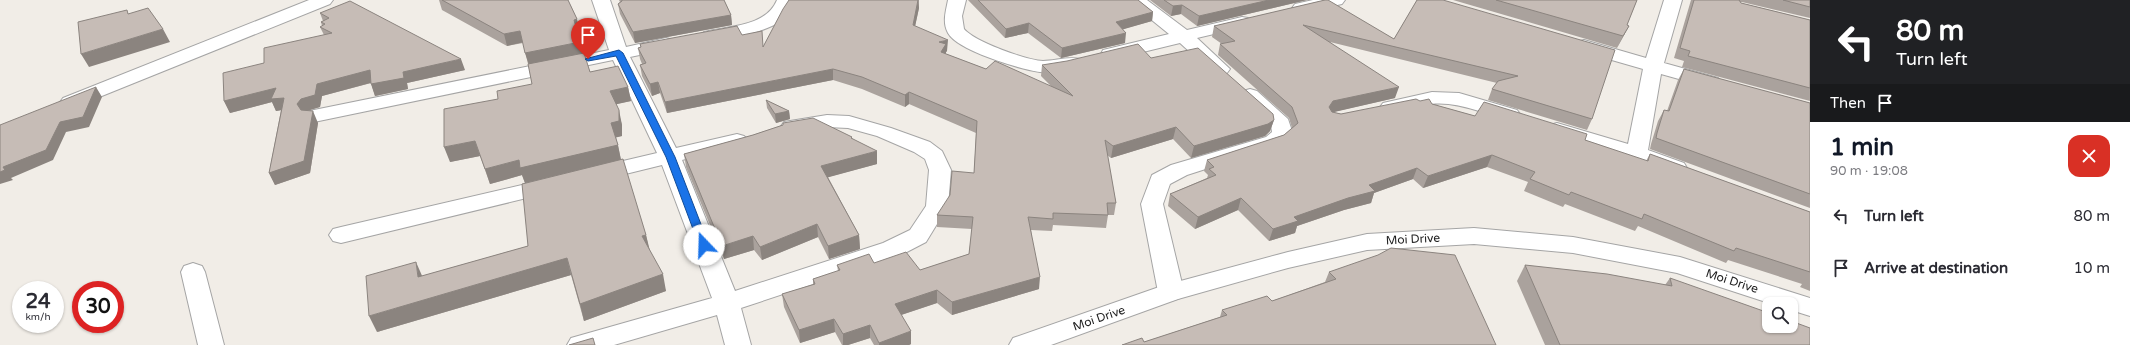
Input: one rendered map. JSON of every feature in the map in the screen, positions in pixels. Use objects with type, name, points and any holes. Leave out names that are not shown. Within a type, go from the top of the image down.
[{"type":"street","points":[[51,109],[324,0]]},
{"type":"street","points":[[601,0],[619,53],[670,157],[726,303],[738,345]]},
{"type":"street","points":[[314,116],[619,53],[757,27],[773,19],[785,6],[786,0]]},
{"type":"street","points":[[957,0],[953,20],[958,33],[970,42],[1017,60],[1040,66],[1065,65],[1259,18]]},
{"type":"street","points":[[1136,0],[1183,36],[1281,123],[1284,134],[1273,141],[1179,170],[1160,180],[1152,204],[1171,292]]},
{"type":"street","points":[[1282,12],[1336,0]]},
{"type":"street","points":[[1637,153],[1653,66],[1672,0]]},
{"type":"street","points":[[1571,42],[1728,87]]},
{"type":"street","points":[[1373,110],[1432,98],[1459,99],[1637,153],[1695,175]]},
{"type":"street","points":[[341,235],[670,157],[762,133],[793,126],[827,121],[849,122],[884,132],[922,147],[934,156],[940,170],[937,206],[918,236],[892,249],[726,303],[580,345]]},
{"type":"street","name":"Moi Drive","points":[[1022,345],[1171,292],[1288,260],[1367,242],[1474,236],[1574,245],[1680,265],[1810,307]]},
{"type":"street","points":[[193,272],[211,345]]},
{"type":"building","points":[[442,0],[568,0],[577,19],[574,20],[580,42],[525,53],[520,31],[504,34]]},
{"type":"building","points":[[622,0],[724,0],[731,15],[633,32],[618,4]]},
{"type":"building","points":[[789,0],[918,0],[913,25],[948,40],[939,42],[946,44],[941,52],[986,69],[995,61],[1073,96],[1042,65],[1067,61],[1138,44],[1151,58],[1198,48],[1273,114],[1274,120],[1268,124],[1194,146],[1176,127],[1113,146],[1105,140],[1116,203],[1107,203],[1108,215],[1053,213],[1053,219],[1028,217],[1040,277],[952,302],[937,290],[895,304],[911,331],[879,343],[870,325],[843,334],[834,319],[799,330],[782,294],[815,284],[813,279],[840,270],[837,265],[869,254],[874,263],[906,252],[920,270],[969,254],[973,217],[937,215],[950,195],[952,171],[974,173],[977,121],[909,92],[905,95],[862,77],[833,69],[665,102],[658,82],[650,84],[640,65],[646,63],[638,48],[641,47],[640,44],[737,26],[742,35],[762,31],[763,47]]},
{"type":"building","points":[[978,0],[1138,0],[1153,12],[1116,22],[1126,33],[1062,48],[1029,23],[1006,29]]},
{"type":"building","points":[[1164,0],[1269,0],[1199,16],[1182,5],[1173,6]]},
{"type":"building","points":[[1328,0],[1394,39],[1417,0],[1443,0],[1615,50],[1592,119],[1492,89],[1498,81],[1518,76],[1303,25],[1399,87],[1333,101],[1329,107],[1332,112],[1341,114],[1416,99],[1420,101],[1429,99],[1432,104],[1475,116],[1484,102],[1587,134],[1585,140],[1648,161],[1650,154],[1810,212],[1810,272],[1736,248],[1734,251],[1644,214],[1642,219],[1571,192],[1569,195],[1530,179],[1535,172],[1492,155],[1428,176],[1417,168],[1369,185],[1375,191],[1348,198],[1294,217],[1298,221],[1273,229],[1241,198],[1198,217],[1170,194],[1216,175],[1209,169],[1214,167],[1207,160],[1284,135],[1298,123],[1292,107],[1220,44],[1235,41],[1214,26]]},
{"type":"building","points":[[1496,0],[1637,0],[1627,25],[1629,26],[1623,36]]},
{"type":"building","points":[[1694,0],[1739,0],[1741,3],[1810,20],[1810,88],[1688,56],[1690,51],[1680,48]]},
{"type":"building","points":[[1783,0],[1810,0],[1810,7]]},
{"type":"building","points":[[350,1],[461,59],[403,72],[404,78],[371,84],[370,70],[317,84],[315,95],[301,99],[297,104],[301,110],[313,111],[304,161],[269,173],[284,98],[271,99],[276,88],[224,101],[223,73],[264,63],[264,48],[332,33],[320,27],[325,24],[321,22],[329,18],[320,13]]},
{"type":"building","points":[[148,8],[163,29],[81,54],[78,22],[127,10],[128,14]]},
{"type":"building","points":[[584,53],[590,72],[618,66],[628,87],[610,91],[619,110],[619,121],[611,123],[618,145],[520,168],[519,160],[485,169],[475,141],[444,147],[444,109],[498,99],[497,91],[532,84],[528,64]]},
{"type":"building","points":[[1684,69],[1810,103],[1810,194],[1656,138],[1664,110],[1669,111]]},
{"type":"building","points":[[96,87],[83,117],[60,122],[46,150],[3,167],[5,170],[0,172],[0,125]]},
{"type":"building","points":[[766,100],[789,111],[775,114]]},
{"type":"building","points":[[813,118],[877,151],[821,166],[859,235],[828,246],[817,224],[760,247],[753,236],[722,246],[684,154],[753,135],[783,125],[783,123]]},
{"type":"building","points":[[623,159],[646,235],[642,236],[663,274],[580,304],[567,258],[369,316],[366,276],[416,262],[418,277],[528,246],[522,184]]},
{"type":"building","points":[[1391,248],[1455,255],[1496,345],[1122,345],[1142,338],[1144,342],[1227,315],[1222,310],[1267,296],[1272,301],[1336,279],[1329,272],[1378,255]]},
{"type":"building","points":[[1525,265],[1607,274],[1672,286],[1670,278],[1762,311],[1762,333],[1798,333],[1798,324],[1810,328],[1810,345],[1560,345]]},
{"type":"building","points":[[593,338],[595,345],[569,345]]},
{"type":"route","points":[[588,59],[619,53],[670,157],[704,245]]}]
